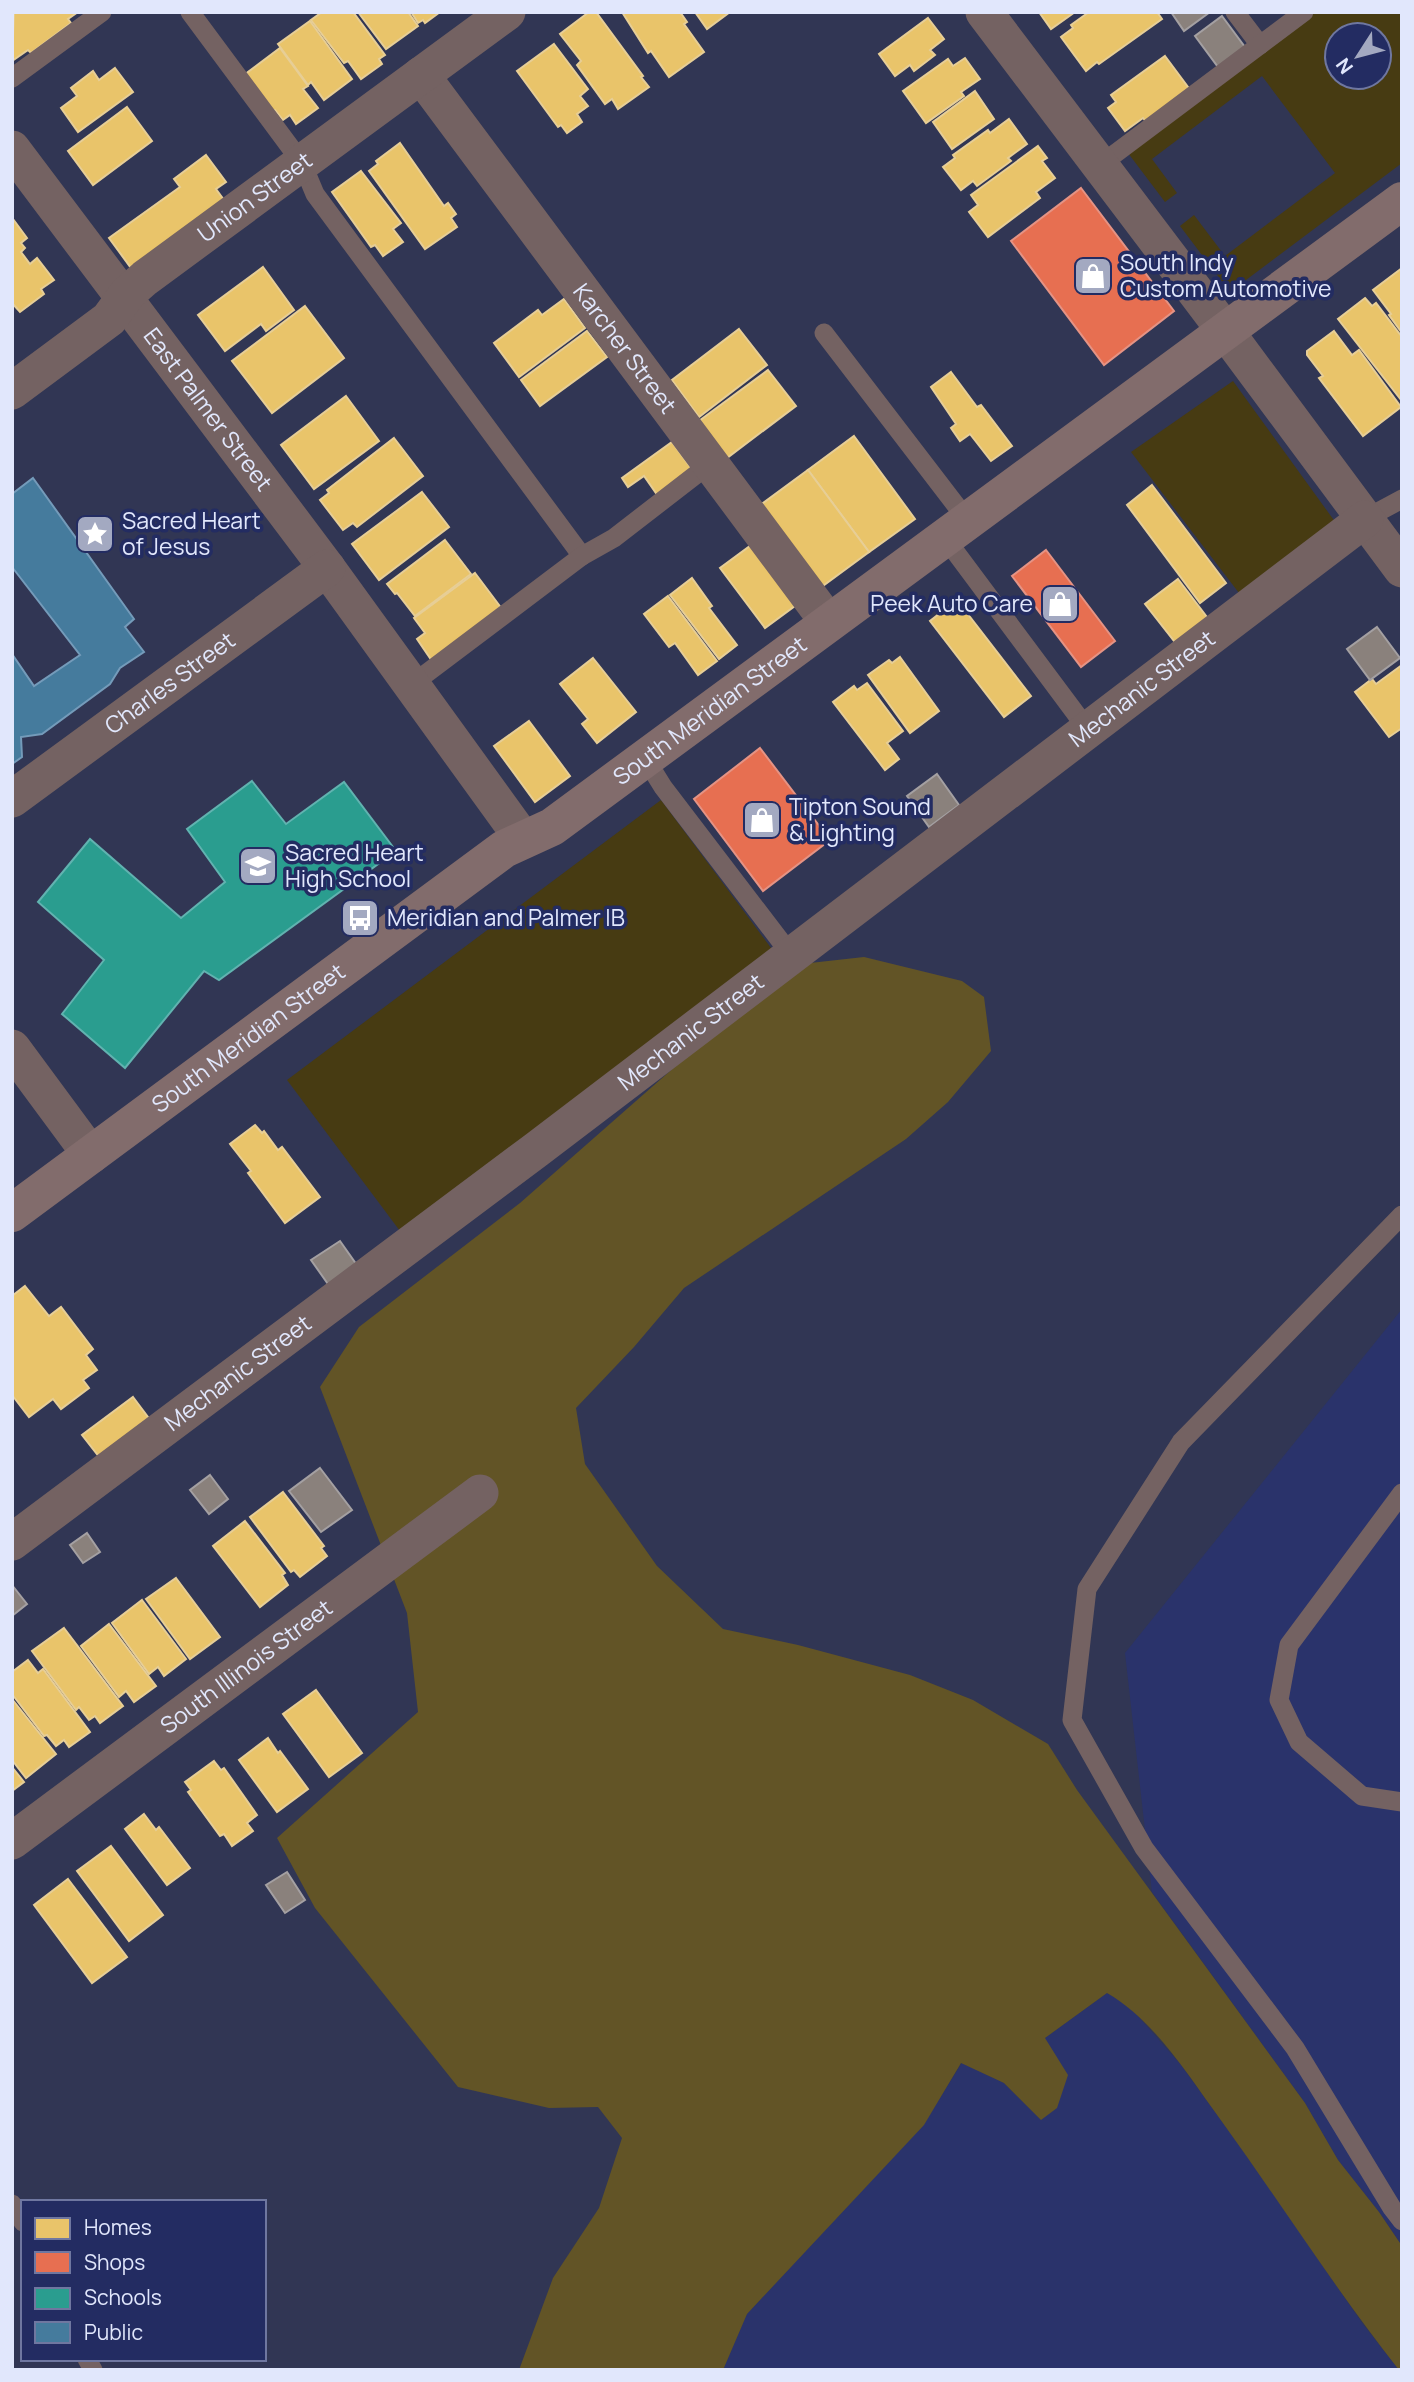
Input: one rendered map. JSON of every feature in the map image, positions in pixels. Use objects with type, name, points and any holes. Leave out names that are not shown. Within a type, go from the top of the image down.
[{"type":"main road","name":"South Meridian Street","points":[[12,1213],[504,849],[552,827],[1402,201]]},
{"type":"street","name":"Union Street","points":[[12,391],[104,324],[135,286],[507,12]]},
{"type":"street","points":[[984,12],[1402,569]]},
{"type":"street","name":"Karcher Street","points":[[421,75],[829,623]]},
{"type":"street","name":"East Palmer Street","points":[[12,149],[327,568],[523,839]]},
{"type":"street","name":"Mechanic Street","points":[[12,1542],[792,956],[1365,519]]},
{"type":"street","name":"Charles Street","points":[[12,799],[327,568]]},
{"type":"street","points":[[12,1048],[91,1155]]},
{"type":"street","name":"South Illinois Street","points":[[12,1841],[480,1493]]},
{"type":"lane","points":[[12,78],[102,12]]},
{"type":"lane","points":[[190,12],[302,163],[315,194],[582,556]]},
{"type":"lane","points":[[1235,12],[1260,45]]},
{"type":"lane","points":[[1100,165],[1304,12]]},
{"type":"lane","points":[[824,333],[957,529],[1088,730]]},
{"type":"lane","points":[[411,685],[582,556],[614,538],[711,463]]},
{"type":"lane","points":[[1365,519],[1402,499]]},
{"type":"lane","points":[[645,758],[663,786],[792,956]]},
{"type":"lane","points":[[1402,1215],[1181,1442],[1087,1589],[1072,1720],[1144,1848],[1295,2048],[1402,2221]]},
{"type":"lane","points":[[1402,1493],[1289,1645],[1279,1700],[1299,1742],[1362,1796],[1402,1802]]},
{"type":"shaded area","points":[[1315,12],[1402,12],[1402,163],[1230,292],[1180,226],[1194,215],[1225,256],[1335,173],[1262,76],[1152,159],[1177,193],[1165,202],[1128,153]]},
{"type":"shaded area","points":[[1233,381],[1341,530],[1239,593],[1131,452]]},
{"type":"shaded area","points":[[661,800],[777,956],[403,1235],[287,1080]]},
{"type":"shaded area","points":[[864,957],[962,981],[984,997],[991,1051],[948,1102],[906,1139],[684,1288],[634,1347],[576,1408],[585,1464],[657,1566],[723,1629],[798,1645],[910,1675],[973,1700],[1048,1744],[1077,1790],[1305,2103],[1338,2160],[1402,2246],[1402,2370],[1399,2370],[1352,2308],[1169,2050],[1140,2018],[1107,1993],[1045,2038],[1068,2075],[1057,2108],[1041,2120],[1004,2083],[961,2063],[924,2125],[747,2314],[723,2370],[519,2370],[553,2278],[599,2208],[622,2138],[598,2107],[549,2108],[458,2087],[315,1908],[277,1838],[418,1712],[407,1613],[320,1387],[359,1327],[520,1203],[694,1050],[810,963]]},
{"type":"shaded area","points":[[1402,1309],[1402,2246],[1338,2160],[1305,2103],[1152,1892],[1125,1653]]},
{"type":"shaded area","points":[[1107,1993],[1129,2006],[1181,2065],[1362,2323],[1399,2370],[723,2370],[747,2314],[923,2125],[962,2063],[1004,2083],[1041,2120],[1045,2038]]},
{"type":"building: Homes","points":[[14,12],[78,12],[68,19],[71,23],[31,53],[28,50],[12,61]]},
{"type":"building: Homes","points":[[322,12],[353,12],[385,55],[379,59],[382,64],[361,79],[348,61],[344,63],[311,20]]},
{"type":"building: Homes","points":[[358,12],[408,12],[418,26],[386,49]]},
{"type":"building: Homes","points":[[411,12],[440,12],[425,23],[423,20],[418,23]]},
{"type":"building: Homes","points":[[589,12],[596,12],[649,87],[618,109],[612,99],[605,104],[577,65],[581,61],[560,34]]},
{"type":"building: Homes","points":[[622,12],[680,12],[687,22],[684,24],[704,52],[669,77],[651,51],[648,53]]},
{"type":"building: Homes","points":[[695,12],[730,12],[707,29]]},
{"type":"building: Homes","points":[[1039,12],[1075,12],[1051,29]]},
{"type":"building: Homes","points":[[1089,12],[1157,12],[1162,19],[1086,71],[1061,37],[1073,28],[1071,25]]},
{"type":"building: Homes","points":[[928,18],[944,39],[930,50],[935,55],[914,71],[910,65],[895,76],[879,54]]},
{"type":"building: Homes","points":[[310,21],[352,79],[324,100],[311,82],[308,85],[278,44]]},
{"type":"building: Homes","points":[[554,44],[588,89],[580,96],[588,106],[577,114],[582,122],[567,133],[561,125],[558,127],[517,71]]},
{"type":"building: Homes","points":[[280,48],[308,86],[303,89],[318,108],[296,124],[290,115],[283,120],[275,110],[272,112],[244,75]]},
{"type":"building: Homes","points":[[1165,56],[1191,91],[1147,123],[1143,118],[1125,131],[1108,108],[1116,102],[1111,95]]},
{"type":"building: Homes","points":[[965,58],[980,79],[961,92],[964,96],[926,123],[903,91],[948,59],[953,66]]},
{"type":"building: Homes","points":[[115,68],[133,92],[78,132],[61,108],[77,96],[71,88],[93,71],[99,80]]},
{"type":"building: Homes","points":[[975,91],[994,119],[952,149],[933,122]]},
{"type":"building: Homes","points":[[127,107],[152,141],[93,185],[68,151]]},
{"type":"building: Homes","points":[[1009,119],[1027,144],[1008,158],[1011,161],[977,186],[973,181],[961,190],[943,167],[955,158],[953,155],[988,130],[990,133]]},
{"type":"building: Homes","points":[[400,143],[444,206],[448,203],[456,214],[451,218],[457,227],[425,249],[369,171],[378,164],[376,161]]},
{"type":"building: Homes","points":[[1038,146],[1047,158],[1042,161],[1055,178],[1036,192],[1040,198],[988,237],[969,212],[978,205],[971,195]]},
{"type":"building: Homes","points":[[206,155],[226,182],[216,189],[224,200],[131,268],[109,238],[180,187],[174,179]]},
{"type":"building: Homes","points":[[361,171],[401,223],[393,229],[403,242],[383,256],[375,245],[371,247],[332,192]]},
{"type":"building: Homes","points":[[13,219],[27,238],[21,243],[25,248],[21,252],[30,264],[37,258],[54,280],[41,289],[44,294],[20,312],[12,303]]},
{"type":"building: Homes","points":[[263,267],[294,310],[266,331],[261,324],[225,351],[198,315]]},
{"type":"building: Homes","points":[[1402,268],[1402,333],[1373,290]]},
{"type":"building: Homes","points":[[1365,298],[1372,306],[1376,303],[1402,337],[1402,401],[1338,319]]},
{"type":"building: Homes","points":[[564,299],[585,328],[519,377],[494,343],[538,310],[542,315]]},
{"type":"building: Homes","points":[[305,306],[344,358],[272,413],[232,361]]},
{"type":"building: Homes","points":[[739,329],[767,365],[699,417],[672,380]]},
{"type":"building: Homes","points":[[587,331],[607,357],[540,406],[521,380]]},
{"type":"building: Homes","points":[[1334,331],[1352,355],[1359,350],[1401,407],[1363,436],[1319,378],[1323,376],[1307,355],[1307,351]]},
{"type":"building: Homes","points":[[768,370],[796,406],[727,458],[699,421]]},
{"type":"building: Homes","points":[[951,372],[977,407],[981,405],[1012,446],[991,461],[970,434],[960,441],[951,428],[956,424],[931,387]]},
{"type":"building: Homes","points":[[346,396],[379,441],[314,489],[281,445]]},
{"type":"building: Homes","points":[[854,436],[915,519],[869,552],[808,470]]},
{"type":"building: Homes","points":[[394,438],[423,476],[357,527],[353,523],[343,530],[320,500],[329,493],[327,490]]},
{"type":"building: Homes","points":[[672,442],[691,468],[658,496],[644,476],[628,487],[622,478]]},
{"type":"building: Homes","points":[[808,470],[869,552],[820,588],[759,506]]},
{"type":"building: Homes","points":[[1152,485],[1226,583],[1200,603],[1127,505]]},
{"type":"building: Homes","points":[[422,492],[449,527],[379,580],[352,544]]},
{"type":"building: Homes","points":[[445,540],[471,574],[415,616],[387,584]]},
{"type":"building: Homes","points":[[754,543],[799,603],[765,628],[720,568]]},
{"type":"building: Homes","points":[[475,573],[502,609],[432,661],[417,639],[425,633],[414,618]]},
{"type":"building: Homes","points":[[692,578],[712,606],[709,608],[737,645],[719,659],[670,595]]},
{"type":"building: Homes","points":[[1178,579],[1210,621],[1178,646],[1145,604]]},
{"type":"building: Homes","points":[[668,596],[717,661],[698,675],[675,643],[669,647],[644,614]]},
{"type":"building: Homes","points":[[957,600],[1031,696],[1004,717],[930,621]]},
{"type":"building: Homes","points":[[900,657],[939,711],[910,733],[868,675],[889,660],[892,663]]},
{"type":"building: Homes","points":[[593,658],[636,712],[597,743],[582,724],[588,719],[560,684]]},
{"type":"building: Homes","points":[[1402,665],[1402,728],[1389,737],[1355,692],[1372,679],[1376,684]]},
{"type":"building: Homes","points":[[867,683],[903,731],[887,743],[899,759],[885,770],[833,702],[854,686],[857,690]]},
{"type":"building: Homes","points":[[529,721],[570,776],[535,802],[494,746]]},
{"type":"building: Homes","points":[[255,1125],[262,1133],[264,1131],[278,1150],[282,1147],[320,1197],[285,1223],[230,1144]]},
{"type":"building: Homes","points":[[25,1286],[49,1316],[61,1307],[93,1349],[86,1355],[97,1370],[83,1380],[89,1388],[61,1409],[53,1399],[29,1417],[12,1395],[12,1296]]},
{"type":"building: Homes","points":[[133,1397],[154,1425],[104,1463],[82,1435]]},
{"type":"building: Homes","points":[[283,1492],[324,1546],[321,1548],[327,1556],[300,1577],[294,1570],[291,1572],[250,1517]]},
{"type":"building: Homes","points":[[245,1521],[285,1573],[282,1575],[288,1585],[260,1607],[213,1546]]},
{"type":"building: Homes","points":[[176,1578],[220,1637],[190,1659],[146,1599]]},
{"type":"building: Homes","points":[[142,1600],[186,1659],[164,1676],[158,1667],[149,1674],[112,1623]]},
{"type":"building: Homes","points":[[109,1624],[156,1686],[134,1702],[126,1691],[119,1697],[81,1646]]},
{"type":"building: Homes","points":[[64,1628],[123,1706],[100,1723],[95,1716],[89,1720],[79,1707],[76,1710],[32,1651]]},
{"type":"building: Homes","points":[[28,1660],[38,1673],[43,1669],[90,1732],[69,1747],[64,1740],[56,1746],[47,1735],[44,1736],[12,1694],[12,1672]]},
{"type":"building: Homes","points":[[316,1690],[362,1753],[329,1777],[283,1714]]},
{"type":"building: Homes","points":[[12,1699],[56,1754],[26,1778],[12,1760]]},
{"type":"building: Homes","points":[[268,1738],[308,1789],[277,1812],[239,1760]]},
{"type":"building: Homes","points":[[214,1761],[221,1770],[224,1768],[257,1815],[247,1823],[253,1831],[232,1846],[224,1834],[220,1836],[188,1792],[191,1790],[185,1782]]},
{"type":"building: Homes","points":[[12,1767],[24,1782],[12,1791]]},
{"type":"building: Homes","points":[[144,1814],[156,1830],[159,1827],[190,1868],[167,1885],[125,1829]]},
{"type":"building: Homes","points":[[111,1846],[163,1915],[129,1941],[77,1871]]},
{"type":"building: Homes","points":[[68,1879],[127,1957],[92,1983],[34,1905]]},
{"type":"building: Shops","name":"South Indy Custom Automotive","points":[[1081,188],[1174,311],[1104,365],[1011,241]]},
{"type":"building: Shops","name":"Peek Auto Care","points":[[1046,550],[1115,641],[1081,667],[1012,576]]},
{"type":"building: Shops","name":"Tipton Sound & Lighting","points":[[760,748],[830,840],[763,891],[694,799]]},
{"type":"building: Schools","points":[[252,781],[286,824],[344,782],[396,851],[219,980],[204,971],[125,1068],[62,1014],[104,960],[38,902],[90,839],[181,918],[225,882],[187,829]]},
{"type":"building: Public","points":[[33,478],[134,619],[125,627],[144,652],[120,668],[110,684],[42,734],[21,737],[22,757],[12,764],[12,654],[34,686],[80,655],[12,567],[12,494]]},
{"type":"building: Industry","points":[[1171,12],[1210,12],[1184,31]]},
{"type":"building: Industry","points":[[1222,16],[1245,47],[1218,67],[1195,36]]},
{"type":"building: Industry","points":[[1377,627],[1400,658],[1370,680],[1347,649]]},
{"type":"building: Industry","points":[[937,774],[959,805],[929,827],[907,796]]},
{"type":"building: Industry","points":[[340,1241],[359,1268],[330,1287],[311,1260]]},
{"type":"building: Industry","points":[[320,1468],[352,1510],[321,1532],[289,1491]]},
{"type":"building: Industry","points":[[210,1475],[228,1499],[209,1514],[190,1490]]},
{"type":"building: Industry","points":[[87,1533],[100,1552],[83,1563],[70,1545]]},
{"type":"building: Industry","points":[[12,1585],[27,1604],[12,1616]]},
{"type":"building: Industry","points":[[287,1872],[305,1900],[285,1913],[266,1885]]},
{"type":"place","name":"South Indy Custom Automotive","points":[[1093,276]]},
{"type":"place","name":"Sacred Heart of Jesus","points":[[95,534]]},
{"type":"place","name":"Peek Auto Care","points":[[1060,604]]},
{"type":"place","name":"Tipton Sound & Lighting","points":[[762,820]]},
{"type":"place","name":"Sacred Heart High School","points":[[258,866]]},
{"type":"place","name":"Meridian and Palmer IB","points":[[360,918]]}]
